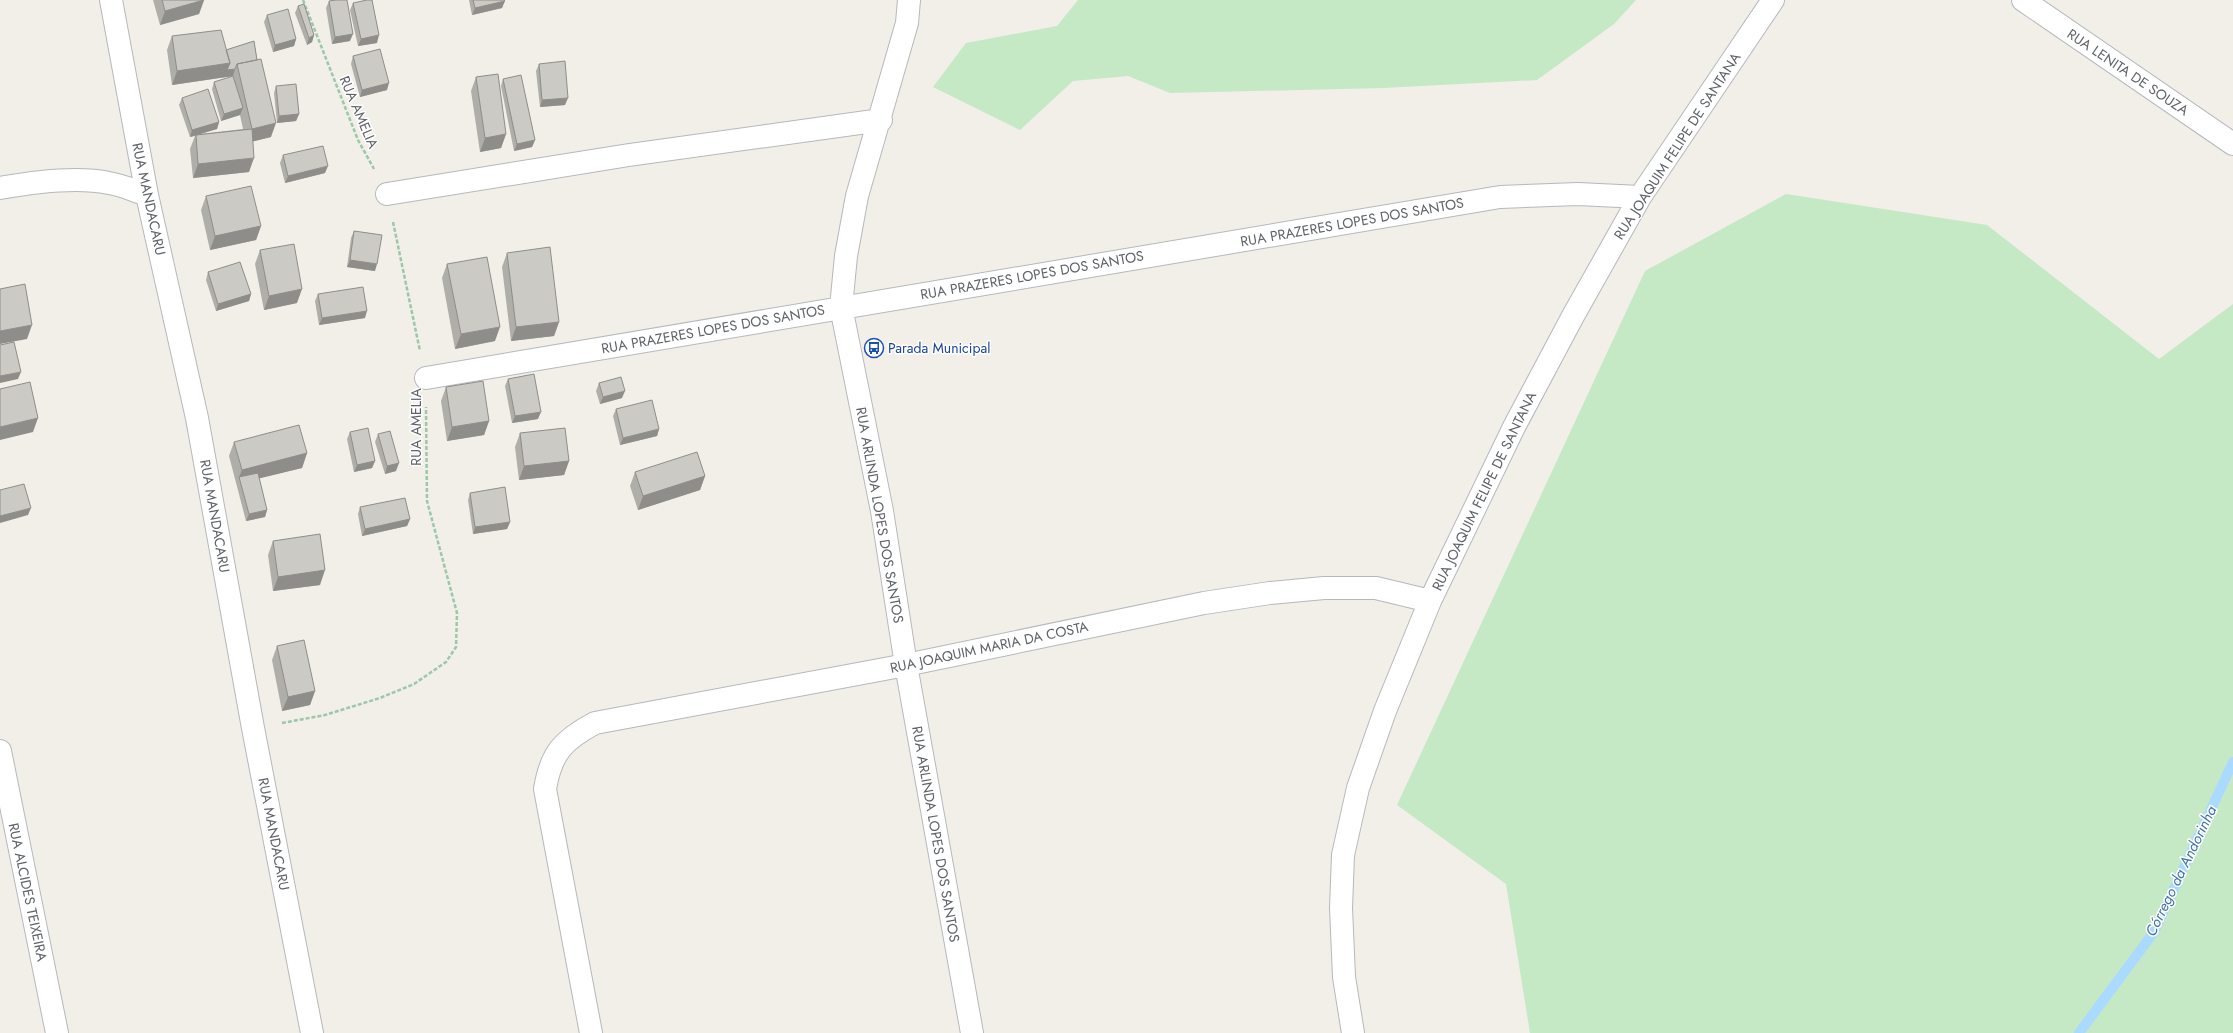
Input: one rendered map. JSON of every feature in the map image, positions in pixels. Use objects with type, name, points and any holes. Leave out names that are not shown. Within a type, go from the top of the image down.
[{"type":"street","name":"RUA MANDACARU","points":[[111,0],[148,195],[197,418],[253,728],[312,1033]]},
{"type":"street","name":"RUA ARLINDA LOPES DOS SANTOS","points":[[909,0],[906,23],[881,120],[857,196],[846,256],[841,307],[882,511],[906,665],[972,1033]]},
{"type":"street","name":"RUA JOAQUIM FELIPE DE SANTANA","points":[[1353,1033],[1344,977],[1341,908],[1343,855],[1358,788],[1385,711],[1430,601],[1514,427],[1573,316],[1640,197],[1773,0]]},
{"type":"street","name":"RUA LENITA DE SOUZA","points":[[2023,0],[2233,144]]},
{"type":"street","points":[[387,194],[629,155],[881,120]]},
{"type":"street","points":[[0,188],[22,184],[80,181],[108,182],[148,195]]},
{"type":"street","name":"RUA PRAZERES LOPES DOS SANTOS","points":[[426,378],[1500,197],[1578,194],[1640,197]]},
{"type":"street","name":"RUA JOAQUIM MARIA DA COSTA","points":[[591,1033],[545,789],[549,768],[558,750],[575,733],[595,723],[906,665],[1204,603],[1270,593],[1324,588],[1376,588],[1430,601]]},
{"type":"street","name":"RUA ALCIDES TEIXEIRA","points":[[0,751],[57,1033]]},
{"type":"path","name":"RUA AMELIA","points":[[253,728],[325,715],[407,687],[446,662],[456,647],[457,613],[427,501],[426,378],[387,194],[358,140],[304,0]]},
{"type":"green space","points":[[1078,0],[1636,0],[1614,24],[1537,80],[1383,88],[1170,93],[1128,76],[1073,81],[1020,130],[933,87],[966,43],[1057,26]]},
{"type":"green space","points":[[1786,194],[1987,225],[2159,359],[2233,304],[2233,1033],[1530,1033],[1506,884],[1397,805],[1645,271]]},
{"type":"building","points":[[162,0],[204,0],[165,11]]},
{"type":"building","points":[[347,0],[353,34],[335,37],[329,1]]},
{"type":"building","points":[[372,0],[379,35],[361,39],[353,3]]},
{"type":"building","points":[[473,0],[504,0],[505,1],[475,8]]},
{"type":"building","points":[[304,4],[314,35],[309,38],[298,6]]},
{"type":"building","points":[[288,9],[296,39],[275,45],[267,15]]},
{"type":"building","points":[[221,30],[230,63],[177,71],[172,36]]},
{"type":"building","points":[[254,41],[257,60],[237,64],[235,69],[227,70],[230,63],[226,50]]},
{"type":"building","points":[[380,49],[389,83],[362,90],[353,56]]},
{"type":"building","points":[[261,59],[276,123],[252,129],[237,64]]},
{"type":"building","points":[[565,61],[568,98],[542,100],[539,64]]},
{"type":"building","points":[[498,74],[506,134],[485,138],[476,77]]},
{"type":"building","points":[[521,75],[535,140],[517,144],[503,79]]},
{"type":"building","points":[[233,76],[243,108],[224,114],[214,82]]},
{"type":"building","points":[[296,84],[299,114],[279,116],[276,86]]},
{"type":"building","points":[[208,89],[219,122],[192,130],[182,98]]},
{"type":"building","points":[[252,129],[254,158],[198,164],[196,135]]},
{"type":"building","points":[[323,146],[328,166],[288,176],[283,155]]},
{"type":"building","points":[[251,186],[261,226],[215,236],[206,196]]},
{"type":"building","points":[[354,231],[382,235],[377,264],[350,260]]},
{"type":"building","points":[[294,244],[302,289],[269,296],[260,250]]},
{"type":"building","points":[[550,247],[559,322],[516,327],[507,253]]},
{"type":"building","points":[[487,257],[500,327],[461,334],[447,264]]},
{"type":"building","points":[[240,262],[251,294],[218,304],[208,272]]},
{"type":"building","points":[[25,284],[32,325],[0,331],[0,289]]},
{"type":"building","points":[[363,287],[367,311],[322,318],[318,294]]},
{"type":"building","points":[[14,342],[21,372],[0,376],[0,345]]},
{"type":"building","points":[[534,374],[541,412],[515,416],[508,379]]},
{"type":"building","points":[[621,377],[625,391],[603,397],[599,383]]},
{"type":"building","points":[[483,381],[489,421],[452,427],[446,387]]},
{"type":"building","points":[[30,382],[38,418],[0,427],[0,389]]},
{"type":"building","points":[[652,400],[659,429],[623,438],[616,409]]},
{"type":"building","points":[[299,425],[307,453],[242,470],[234,442]]},
{"type":"building","points":[[368,428],[375,461],[357,465],[350,432]]},
{"type":"building","points":[[565,428],[569,461],[524,466],[520,433]]},
{"type":"building","points":[[390,431],[399,463],[387,466],[378,434]]},
{"type":"building","points":[[697,452],[705,476],[643,496],[635,472]]},
{"type":"building","points":[[258,473],[267,510],[249,514],[239,477]]},
{"type":"building","points":[[24,484],[31,508],[0,516],[0,490]]},
{"type":"building","points":[[505,487],[510,522],[475,527],[470,493]]},
{"type":"building","points":[[405,498],[410,519],[365,529],[360,507]]},
{"type":"building","points":[[320,534],[325,570],[278,577],[273,541]]},
{"type":"building","points":[[304,640],[315,691],[288,697],[277,646]]},
{"type":"waterway","name":"Córrego da Andorinha","points":[[2079,1033],[2154,932],[2233,762]]},
{"type":"place","name":"Parada Municipal","points":[[874,348]]}]
